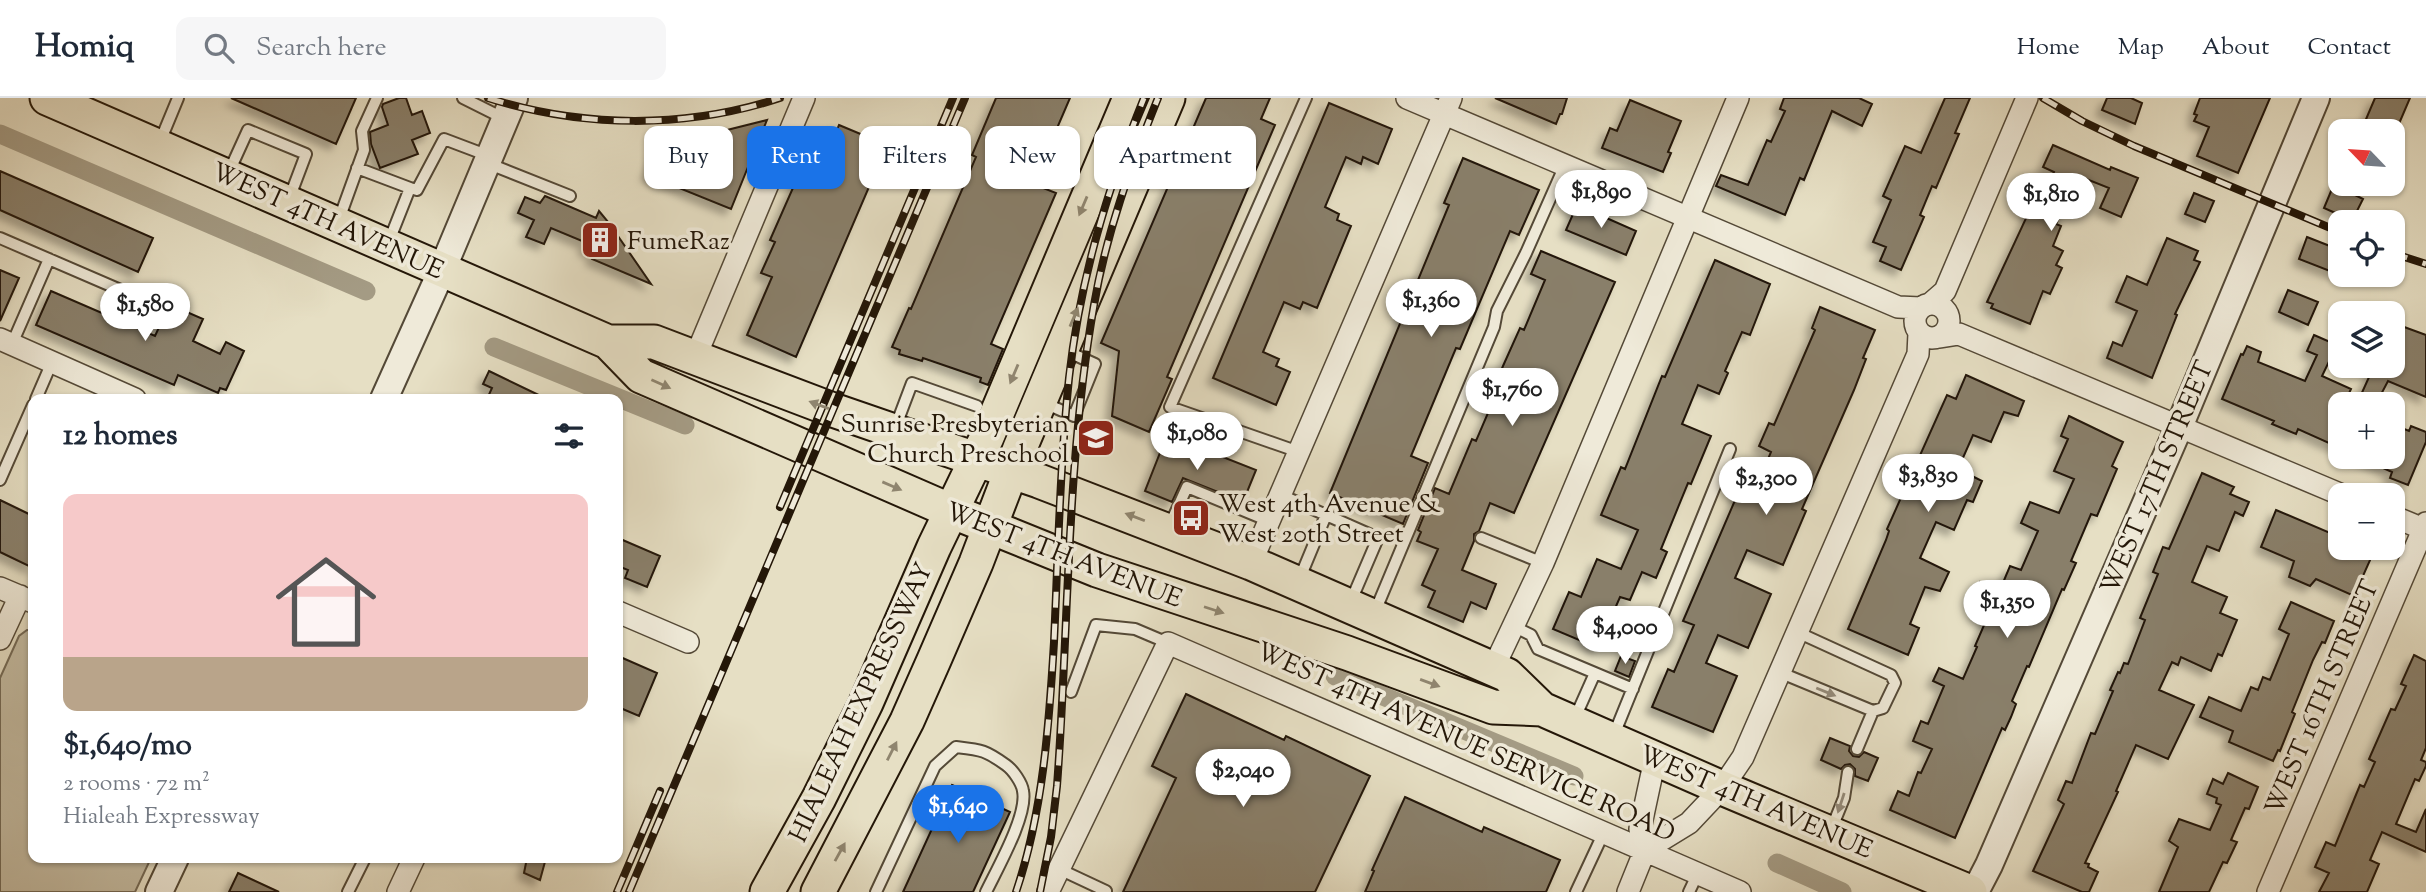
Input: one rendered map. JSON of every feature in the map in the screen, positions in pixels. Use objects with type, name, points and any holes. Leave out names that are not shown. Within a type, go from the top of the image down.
[{"type":"main road","name":"WEST 4TH AVENUE","points":[[47,98],[608,342],[641,376],[951,512],[1151,589],[1347,653],[1493,707],[1542,709]]},
{"type":"main road","name":"HIALEAH EXPRESSWAY","points":[[767,892],[819,798],[860,715],[976,459],[1130,98]]},
{"type":"main road","name":"HIALEAH EXPRESSWAY","points":[[818,892],[907,722],[1168,98]]},
{"type":"main road","name":"WEST 4TH AVENUE","points":[[608,342],[654,342],[1011,471],[1251,563],[1507,675],[1542,709],[1722,788],[1973,892]]},
{"type":"street","points":[[695,358],[804,98]]},
{"type":"street","points":[[1407,98],[1447,106],[1565,165],[2328,489]]},
{"type":"street","points":[[1493,669],[1543,563],[1738,98]]},
{"type":"street","points":[[1644,850],[1689,823],[1722,788],[1743,757],[1934,323],[2027,98]]},
{"type":"street","name":"WEST 17TH STREET","points":[[1973,892],[1989,865],[2179,427],[2316,98]]},
{"type":"street","points":[[1251,563],[1447,106]]},
{"type":"street","points":[[386,394],[442,270],[509,109]]},
{"type":"street","points":[[6,342],[124,394]]},
{"type":"street","points":[[2405,521],[2425,528]]},
{"type":"street","name":"WEST 16TH STREET","points":[[2268,892],[2425,528]]},
{"type":"street","points":[[0,639],[18,596]]},
{"type":"street","points":[[623,614],[688,642]]},
{"type":"street","points":[[1048,892],[1168,643]]},
{"type":"street","name":"WEST 4TH AVENUE SERVICE ROAD","points":[[1168,643],[1644,850],[1694,883],[1740,892]]},
{"type":"street","points":[[1628,892],[1644,850],[1640,829],[1656,759]]},
{"type":"street","points":[[159,892],[173,863]]},
{"type":"street","points":[[398,892],[412,863]]},
{"type":"lane","points":[[159,147],[178,98]]},
{"type":"lane","points":[[337,224],[364,150],[362,131],[377,98]]},
{"type":"lane","points":[[463,98],[509,109]]},
{"type":"lane","points":[[1299,452],[1170,407],[1306,98]]},
{"type":"lane","points":[[227,177],[248,130],[306,154],[287,203]]},
{"type":"lane","points":[[357,168],[417,190],[444,139],[570,196]]},
{"type":"lane","points":[[1360,611],[1449,437],[1494,327],[1497,311],[1565,165]]},
{"type":"lane","points":[[387,246],[410,188]]},
{"type":"lane","points":[[0,238],[153,304]]},
{"type":"lane","points":[[6,342],[49,259]]},
{"type":"lane","points":[[38,394],[52,362]]},
{"type":"lane","points":[[894,430],[912,383],[977,406]]},
{"type":"lane","points":[[0,480],[28,416]]},
{"type":"lane","points":[[1611,739],[1730,449]]},
{"type":"lane","points":[[1168,530],[1187,487],[1269,521]]},
{"type":"lane","points":[[1281,495],[1378,538],[1360,611]]},
{"type":"lane","points":[[1297,584],[1326,515]]},
{"type":"lane","points":[[1481,538],[1543,563]]},
{"type":"lane","points":[[1071,692],[1096,625],[1135,629],[1168,643]]},
{"type":"lane","points":[[1513,626],[1531,635],[1538,649],[1633,689]]},
{"type":"lane","points":[[1779,672],[1873,711],[1884,708],[1895,682],[1891,675],[1797,632]]},
{"type":"lane","points":[[1573,723],[1595,673]]},
{"type":"lane","points":[[1857,749],[1873,711]]},
{"type":"lane","points":[[876,892],[934,766],[957,747],[985,750],[1011,769],[1023,790],[1023,807],[1017,827],[986,892]]},
{"type":"lane","points":[[1830,833],[1844,798],[1848,772]]},
{"type":"lane","points":[[1576,892],[1604,832]]},
{"type":"lane","points":[[348,892],[362,863]]},
{"type":"lane","points":[[1059,869],[1107,891]]},
{"type":"shaded area","points":[[28,630],[28,863],[149,863],[135,892],[0,892],[0,678],[19,636]]},
{"type":"building","points":[[231,98],[356,98],[336,144]]},
{"type":"building","points":[[406,98],[412,115],[422,111],[430,133],[412,140],[418,154],[380,168],[371,144],[370,132],[388,125],[383,104]]},
{"type":"building","points":[[996,98],[1070,98],[1058,126],[985,126],[985,189],[1046,189],[1056,193],[991,344],[1003,349],[988,385],[980,382],[981,378],[923,358],[922,361],[899,354],[900,350],[892,347],[962,189],[971,189],[971,169],[976,157],[972,155]]},
{"type":"building","points":[[1206,98],[1270,98],[1261,119],[1275,125],[1256,169],[1256,126],[1194,126]]},
{"type":"building","points":[[1495,98],[1567,98],[1556,124]]},
{"type":"building","points":[[1784,98],[1859,98],[1872,104],[1862,126],[1832,111],[1804,180],[1800,178],[1785,215],[1716,186],[1721,175],[1748,185],[1767,140],[1771,142],[1785,111],[1780,109]]},
{"type":"building","points":[[1945,98],[1970,98],[1955,133],[1959,134],[1936,188],[1932,186],[1920,215],[1924,217],[1901,270],[1880,261],[1886,247],[1873,242],[1891,200],[1883,196],[1905,146],[1921,153]]},
{"type":"building","points":[[2107,98],[2131,98],[2142,103],[2135,124],[2102,110]]},
{"type":"building","points":[[2200,98],[2270,98],[2238,173],[2197,156],[2209,127],[2194,121]]},
{"type":"building","points":[[2375,98],[2410,98],[2401,119],[2366,119]]},
{"type":"building","points":[[1630,100],[1681,121],[1663,172],[1602,148],[1610,128],[1617,131]]},
{"type":"building","points":[[1329,103],[1392,129],[1378,164],[1363,157],[1361,164],[1346,157],[1325,207],[1339,214],[1337,220],[1351,226],[1317,308],[1303,302],[1300,309],[1284,302],[1263,352],[1279,359],[1276,366],[1290,372],[1276,405],[1213,378]]},
{"type":"building","points":[[767,120],[765,126],[747,126],[747,169],[731,209],[682,189],[733,189],[733,128]]},
{"type":"building","points":[[845,128],[859,133],[859,189],[868,189],[796,357],[747,335],[772,277],[761,273],[775,242],[770,240],[792,189],[845,189]]},
{"type":"building","points":[[2053,145],[2110,170],[2111,167],[2138,178],[2121,217],[2100,208],[2109,188],[2079,176],[2077,182],[2075,181],[2056,224],[2061,226],[2053,246],[2063,251],[2056,265],[2062,268],[2050,294],[2043,291],[2030,324],[1991,308],[1993,304],[1987,302],[2034,201],[2040,204],[2054,172],[2043,167]]},
{"type":"building","points":[[1463,158],[1539,190],[1519,235],[1510,231],[1460,349],[1456,348],[1411,456],[1428,463],[1403,524],[1330,493],[1449,205],[1444,203]]},
{"type":"building","points":[[0,171],[153,238],[138,272],[0,210]]},
{"type":"building","points":[[1167,189],[1248,189],[1167,377],[1172,379],[1149,432],[1112,416],[1119,351],[1101,343]]},
{"type":"building","points":[[2194,193],[2214,201],[2205,222],[2185,214]]},
{"type":"building","name":"FumeRaz","points":[[545,196],[596,218],[599,211],[651,284],[592,259],[594,253],[584,249],[587,243],[551,228],[544,244],[526,237],[534,220],[518,213],[525,197],[540,203]]},
{"type":"building","points":[[2329,196],[2357,196],[2363,199],[2358,210],[2324,208]]},
{"type":"building","points":[[1577,205],[1636,231],[1626,255],[1566,230]]},
{"type":"building","points":[[2307,237],[2328,245],[2328,270],[2299,259]]},
{"type":"building","points":[[2167,238],[2198,251],[2194,260],[2200,262],[2175,314],[2177,315],[2152,378],[2107,358],[2113,342],[2122,346],[2137,311],[2116,302],[2127,276],[2147,285]]},
{"type":"building","points":[[1541,251],[1615,282],[1514,513],[1490,503],[1479,531],[1474,534],[1474,541],[1462,570],[1496,584],[1486,609],[1471,602],[1463,622],[1428,607],[1435,591],[1422,585],[1438,549],[1417,541],[1421,532],[1418,530],[1435,488],[1449,494],[1472,439],[1476,441],[1497,392],[1493,390],[1503,366],[1520,328],[1524,330],[1545,280],[1531,274]]},
{"type":"building","points":[[1715,260],[1770,284],[1750,335],[1742,332],[1725,371],[1728,373],[1719,394],[1698,385],[1682,424],[1711,436],[1661,549],[1667,552],[1656,578],[1642,572],[1630,600],[1620,597],[1598,648],[1553,629],[1569,592],[1581,597],[1597,559],[1621,569],[1638,530],[1601,515],[1621,467],[1625,469],[1662,376],[1665,377]]},
{"type":"building","points":[[0,270],[19,278],[0,321]]},
{"type":"building","points":[[2288,290],[2318,302],[2308,325],[2279,312]]},
{"type":"building","points":[[51,291],[155,336],[169,306],[173,306],[203,319],[193,341],[220,354],[226,342],[244,351],[226,390],[220,388],[218,393],[178,375],[174,385],[36,325]]},
{"type":"building","points":[[1820,307],[1875,330],[1854,390],[1802,509],[1806,511],[1783,565],[1747,550],[1735,578],[1771,594],[1748,648],[1718,635],[1706,663],[1737,676],[1713,732],[1652,707],[1668,669],[1674,672],[1694,625],[1683,621],[1742,484],[1755,490],[1771,452],[1759,446],[1769,423],[1774,425],[1815,330],[1812,328]]},
{"type":"building","points":[[2405,327],[2426,335],[2426,397],[2388,381],[2382,392],[2362,392],[2369,378],[2405,378]]},
{"type":"building","points":[[2314,335],[2328,341],[2328,364],[2322,376],[2351,389],[2350,392],[2328,392],[2328,443],[2298,429],[2296,434],[2272,424],[2274,421],[2222,399],[2247,346],[2261,352],[2258,362],[2305,381],[2317,355],[2307,351]]},
{"type":"building","points":[[489,371],[537,394],[489,394],[492,388],[483,384]]},
{"type":"building","points":[[1966,375],[2024,401],[2018,416],[2004,412],[1991,442],[1973,435],[1958,469],[1982,481],[1973,502],[1967,500],[1954,530],[1936,522],[1920,558],[1949,572],[1940,591],[1925,587],[1910,624],[1919,628],[1908,655],[1848,629],[1886,540],[1889,531],[1887,529],[1947,395],[1956,399]]},
{"type":"building","points":[[2069,416],[2123,442],[2112,466],[2117,469],[2097,516],[2091,514],[2071,561],[2076,563],[2029,667],[2027,666],[2012,701],[2016,704],[2011,717],[2005,730],[2002,728],[1955,838],[1890,810],[1898,791],[1909,796],[1918,772],[1921,773],[1932,749],[1913,741],[1921,721],[1928,724],[1944,686],[1933,681],[1939,668],[1963,679],[1977,647],[1975,646],[1988,616],[1979,612],[1982,605],[1972,600],[1980,582],[2000,590],[2010,566],[2021,570],[2038,531],[2021,523],[2030,502],[2059,513],[2074,479],[2054,471],[2068,439],[2061,436]]},
{"type":"building","points":[[2411,426],[2426,432],[2426,442],[2408,485],[2390,478],[2392,472],[2385,469],[2405,469],[2405,429],[2409,431]]},
{"type":"building","points":[[1167,435],[1256,470],[1243,502],[1183,478],[1172,502],[1145,491]]},
{"type":"building","points":[[2202,473],[2234,487],[2230,494],[2249,502],[2243,516],[2235,512],[2219,551],[2207,546],[2192,582],[2227,597],[2220,613],[2237,620],[2222,656],[2218,654],[2211,671],[2181,657],[2178,665],[2172,662],[2159,690],[2194,705],[2168,759],[2136,745],[2116,791],[2118,792],[2085,863],[2098,872],[2089,892],[2082,892],[2033,871],[2064,804],[2058,800],[2066,781],[2072,783],[2091,733],[2095,734],[2113,691],[2110,690],[2118,672],[2120,673],[2124,663],[2128,664],[2145,620],[2140,618],[2158,574],[2153,572],[2163,547],[2169,549]]},
{"type":"building","points":[[0,500],[28,514],[28,566],[0,552]]},
{"type":"building","points":[[2276,510],[2328,532],[2328,560],[2370,560],[2354,596],[2316,579],[2310,586],[2289,577],[2294,561],[2261,547]]},
{"type":"building","points":[[623,540],[660,556],[647,587],[625,578],[628,570],[623,568]]},
{"type":"building","points":[[2291,602],[2334,621],[2325,643],[2322,642],[2313,660],[2292,712],[2295,714],[2280,751],[2278,750],[2273,761],[2229,742],[2233,731],[2200,717],[2209,697],[2241,711],[2251,687],[2258,690],[2263,677],[2270,680],[2289,634],[2279,629]]},
{"type":"building","points":[[2414,655],[2426,661],[2426,748],[2421,760],[2426,762],[2426,766],[2419,781],[2415,779],[2396,824],[2416,832],[2426,809],[2426,852],[2382,832],[2370,860],[2379,864],[2367,892],[2319,892],[2329,873],[2315,867],[2326,842],[2335,846],[2360,785],[2364,787],[2375,762],[2369,759],[2391,709],[2395,710],[2406,686],[2401,684]]},
{"type":"building","points":[[1621,656],[1635,661],[1629,677],[1615,671]]},
{"type":"building","points":[[623,658],[657,673],[639,716],[623,709]]},
{"type":"building","points":[[1186,694],[1284,740],[1286,736],[1370,776],[1315,892],[1123,892],[1176,778],[1152,766]]},
{"type":"building","points":[[1830,738],[1850,746],[1849,751],[1853,756],[1859,757],[1864,752],[1878,758],[1868,781],[1855,776],[1855,769],[1850,764],[1841,769],[1821,760]]},
{"type":"building","points":[[2228,773],[2258,787],[2231,840],[2237,842],[2227,863],[2223,862],[2209,892],[2159,892],[2178,847],[2169,841],[2179,819],[2210,830],[2221,805],[2216,803],[2217,798],[2207,794],[2213,779],[2223,784]]},
{"type":"building","points":[[952,785],[1010,812],[973,892],[903,892]]},
{"type":"building","points":[[1405,797],[1482,832],[1484,827],[1560,860],[1546,892],[1365,892]]},
{"type":"building","points":[[526,863],[545,863],[540,880],[524,873]]},
{"type":"building","points":[[238,873],[279,892],[229,892]]},
{"type":"waterway","points":[[0,134],[366,291]]},
{"type":"waterway","points":[[494,347],[609,394]]},
{"type":"waterway","points":[[623,400],[685,425]]},
{"type":"waterway","points":[[1335,676],[1574,776]]},
{"type":"waterway","points":[[1777,863],[1842,892]]},
{"type":"railway","points":[[488,98],[560,115],[634,121],[708,115],[780,98]]},
{"type":"railway","points":[[780,507],[953,98]]},
{"type":"railway","points":[[629,892],[965,98]]},
{"type":"railway","points":[[1016,892],[1033,831],[1047,736],[1063,444],[1074,341],[1097,235],[1118,167],[1144,98]]},
{"type":"railway","points":[[1040,892],[1051,837],[1057,786],[1073,485],[1085,365],[1099,278],[1112,226],[1158,98]]},
{"type":"railway","points":[[2043,98],[2082,121],[2134,146],[2328,227]]},
{"type":"railway","points":[[2405,257],[2426,264]]},
{"type":"railway","points":[[617,892],[660,791]]},
{"type":"place","name":"FumeRaz","points":[[600,240]]},
{"type":"place","name":"Sunrise Presbyterian Church Preschool","points":[[1096,438]]},
{"type":"place","name":"West 4th Avenue & West 20th Street","points":[[1191,518]]}]
